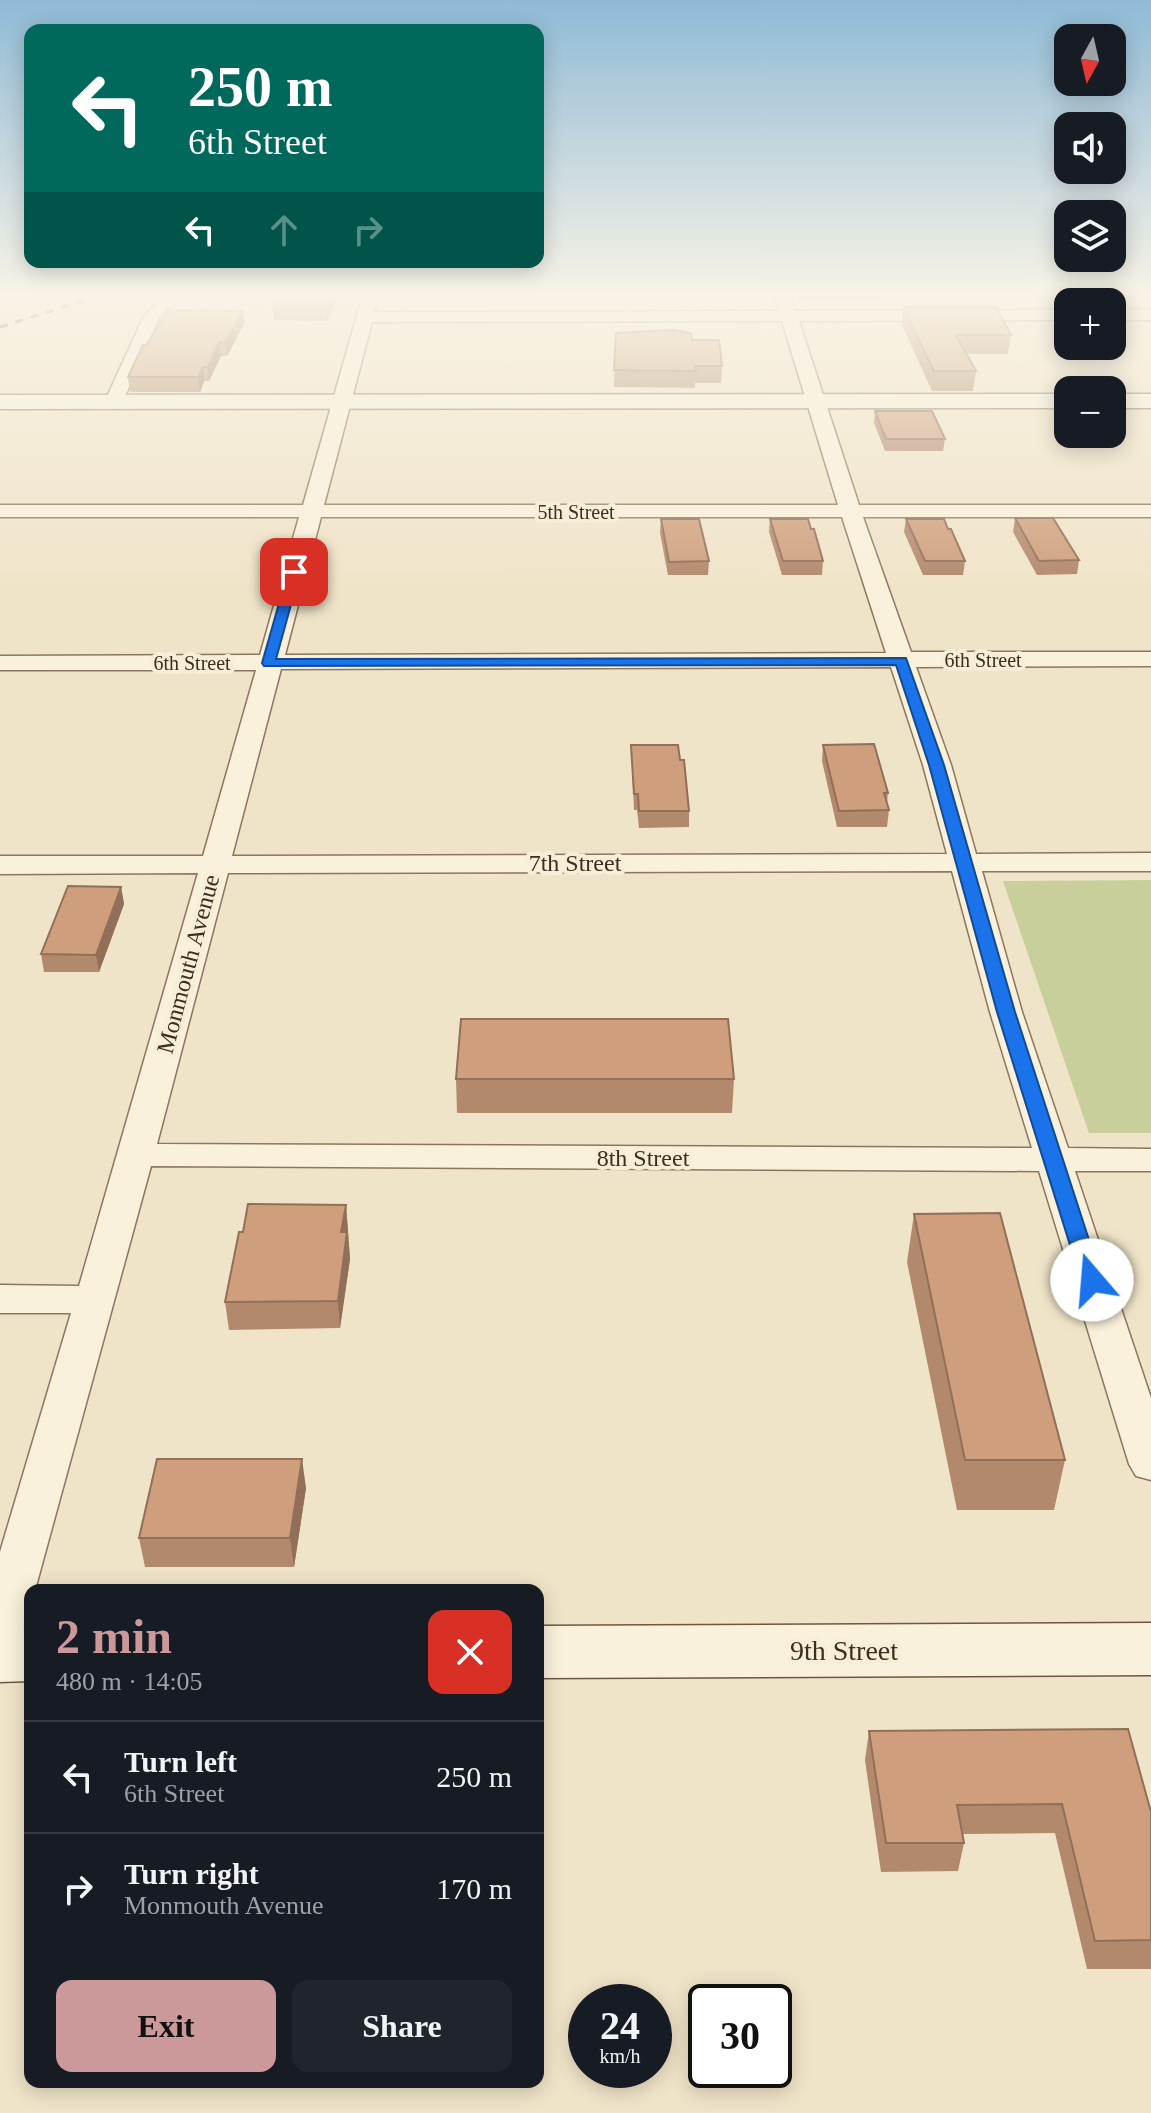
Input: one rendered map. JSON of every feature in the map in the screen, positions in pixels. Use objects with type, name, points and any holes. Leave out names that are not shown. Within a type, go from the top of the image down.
[{"type":"main road","name":"9th Street","points":[[544,1652],[1151,1649]]},
{"type":"main road","points":[[0,1656],[24,1655]]},
{"type":"street","points":[[114,401],[118,393]]},
{"type":"street","name":"Monmouth Avenue","points":[[0,1632],[136,1155],[268,663],[345,393]]},
{"type":"street","points":[[813,393],[937,765],[1006,1012],[1151,1464]]},
{"type":"street","points":[[0,402],[1054,401]]},
{"type":"street","points":[[1126,401],[1151,401]]},
{"type":"street","name":"5th Street","points":[[0,511],[1151,511]]},
{"type":"street","name":"6th Street","points":[[0,663],[1151,659]]},
{"type":"street","name":"7th Street","points":[[0,865],[1151,862]]},
{"type":"street","name":"8th Street","points":[[136,1155],[1151,1160]]},
{"type":"street","points":[[0,1299],[95,1300]]},
{"type":"green space","points":[[1151,880],[1151,1133],[1089,1133],[1003,881]]},
{"type":"building","points":[[875,411],[932,411],[945,439],[886,439]]},
{"type":"building","points":[[1015,518],[1053,518],[1079,560],[1039,561]]},
{"type":"building","points":[[661,519],[699,519],[709,561],[669,562]]},
{"type":"building","points":[[770,519],[808,519],[823,561],[783,561]]},
{"type":"building","points":[[906,519],[944,519],[965,561],[925,561]]},
{"type":"building","points":[[874,744],[888,793],[884,793],[889,810],[839,811],[823,745]]},
{"type":"building","points":[[631,745],[678,745],[680,760],[684,760],[689,811],[639,811],[638,794],[634,794]]},
{"type":"building","points":[[68,886],[121,887],[96,955],[41,954]]},
{"type":"building","points":[[461,1019],[728,1019],[734,1079],[456,1079]]},
{"type":"building","points":[[248,1204],[346,1205],[341,1232],[347,1232],[338,1301],[225,1302]]},
{"type":"building","points":[[1000,1213],[1065,1460],[965,1460],[914,1214]]},
{"type":"building","points":[[157,1459],[302,1459],[290,1538],[139,1538]]},
{"type":"building","points":[[1128,1729],[1151,1812],[1151,1940],[1095,1941],[1062,1804],[957,1805],[964,1843],[886,1843],[869,1731]]},
{"type":"route","points":[[294,572],[268,663],[902,661],[937,765],[1006,1012],[1092,1280]]}]
